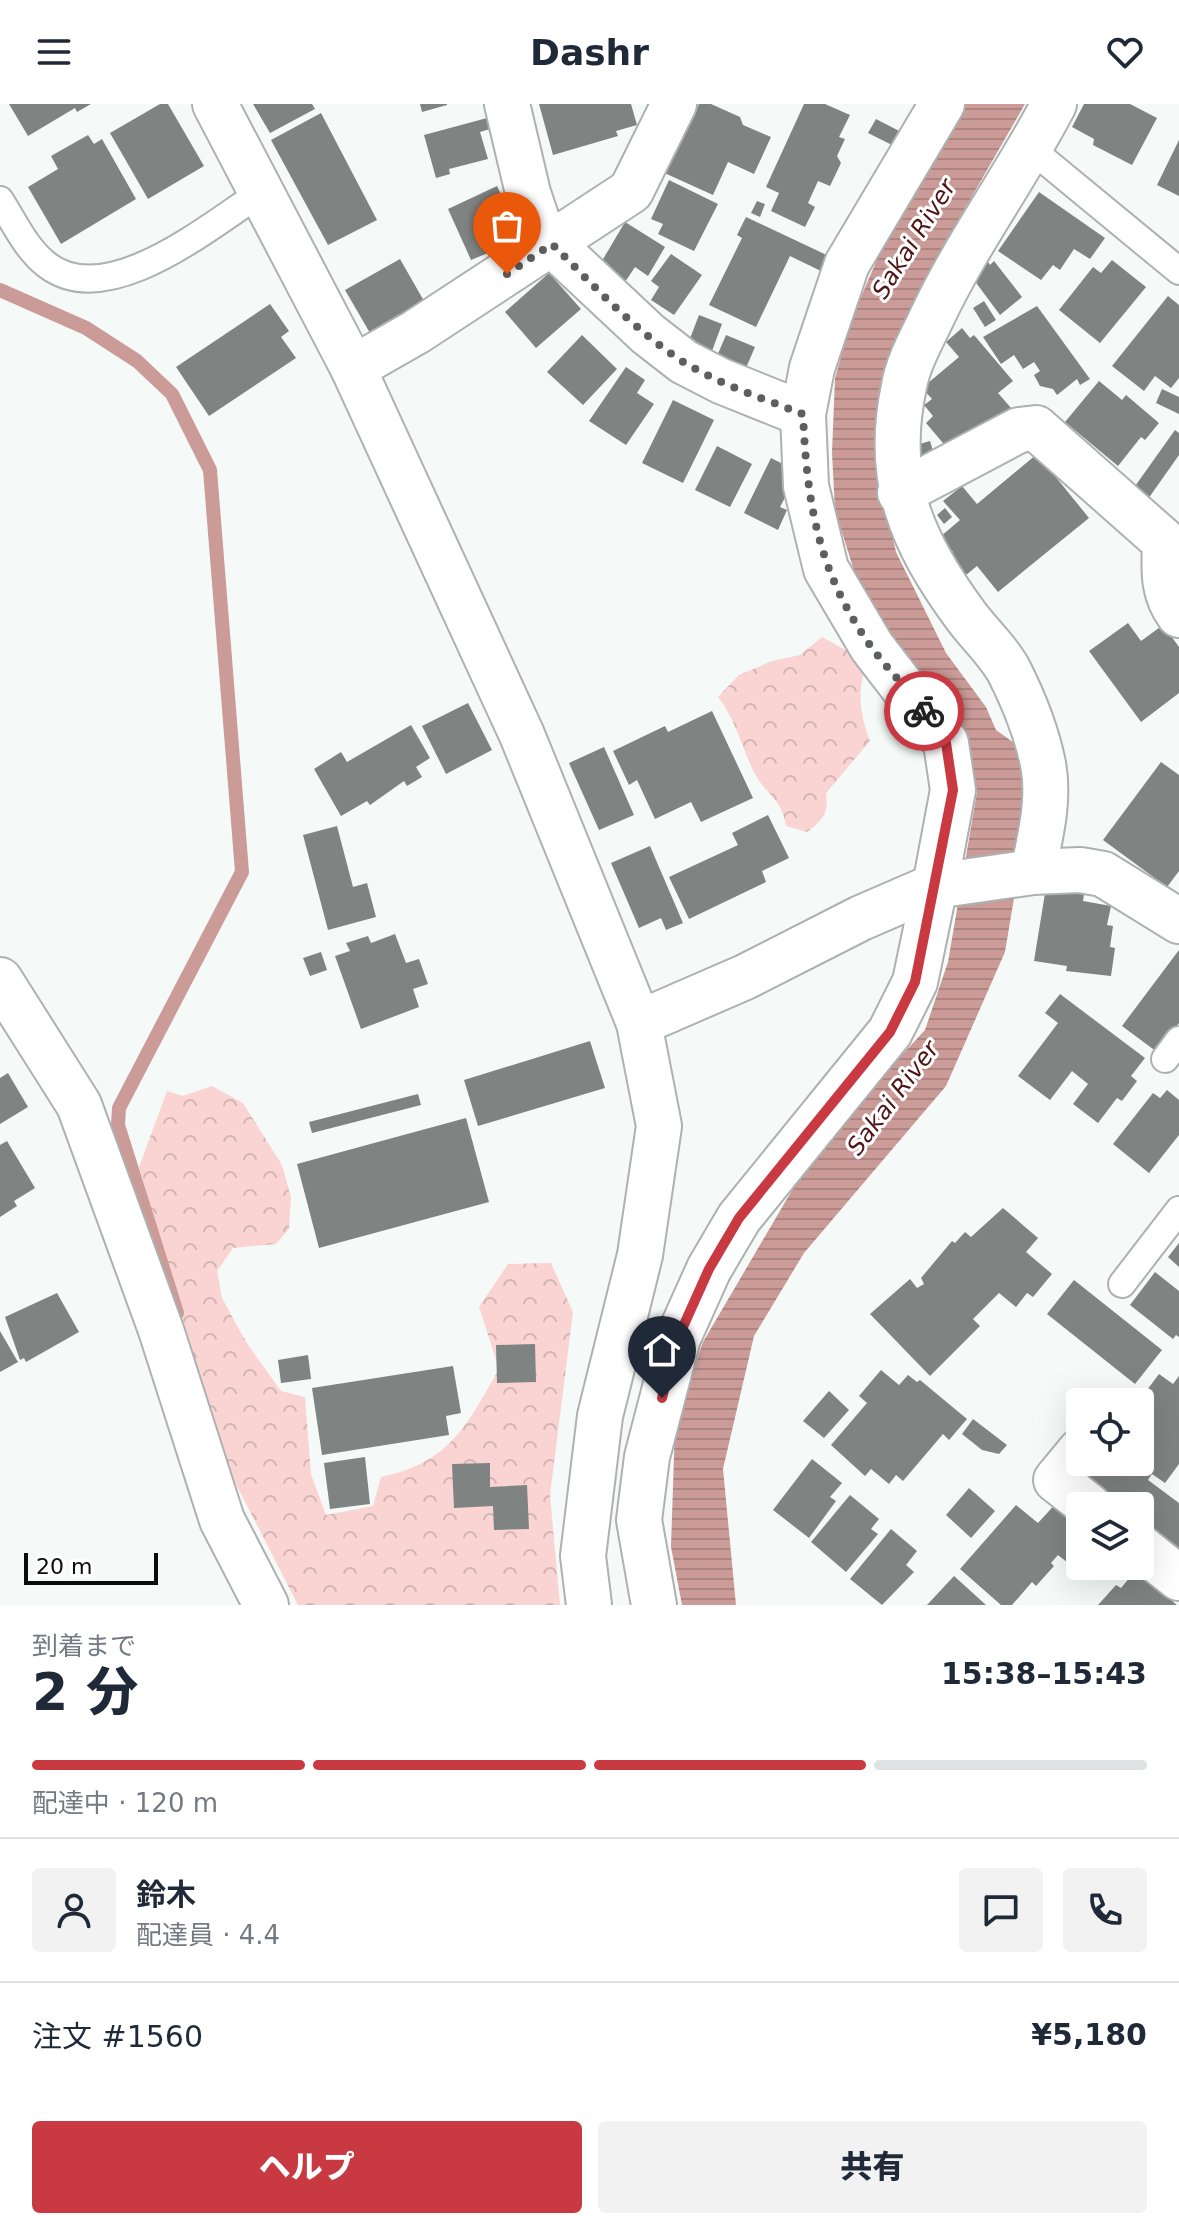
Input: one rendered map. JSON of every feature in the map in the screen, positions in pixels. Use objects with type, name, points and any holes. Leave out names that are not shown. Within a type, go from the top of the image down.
[{"type":"street","points":[[215,104],[353,368],[522,735],[639,1023],[659,1126],[640,1255],[600,1416],[583,1556],[589,1605]]},
{"type":"street","points":[[507,104],[533,208],[552,244],[637,324],[684,362],[721,381],[803,414]]},
{"type":"street","points":[[353,368],[416,332],[631,191],[674,104]]},
{"type":"street","points":[[654,1605],[639,1520],[647,1457],[678,1338],[709,1269],[739,1218],[890,1032],[915,982],[935,886],[953,790],[946,743],[872,647],[826,569],[806,486],[803,414],[812,368],[847,264],[942,104]]},
{"type":"street","points":[[1033,872],[1045,807],[1044,767],[1035,735],[1009,671],[935,574],[914,536],[900,493],[896,434],[909,371],[951,274],[1031,149],[1054,104]]},
{"type":"street","points":[[900,493],[1019,430],[1036,428],[1165,542],[1164,580],[1170,603],[1179,615]]},
{"type":"street","points":[[639,1023],[745,977],[861,918],[935,886],[1033,872],[1080,870],[1103,874],[1179,921]]},
{"type":"street","points":[[0,980],[79,1105],[146,1287],[222,1520],[266,1605]]},
{"type":"street","points":[[1066,1468],[1056,1480],[1071,1492]]},
{"type":"street","points":[[1154,1558],[1179,1578]]},
{"type":"lane","points":[[1031,149],[1179,271]]},
{"type":"lane","points":[[0,200],[28,245],[48,266],[72,277],[104,280],[158,259],[262,192]]},
{"type":"lane","points":[[1122,1284],[1179,1210]]},
{"type":"green space","points":[[822,637],[867,662],[861,702],[870,741],[826,793],[824,816],[807,832],[786,826],[777,802],[758,780],[734,724],[718,697],[739,675],[772,661],[800,655]]},
{"type":"green space","points":[[212,1086],[243,1103],[282,1165],[291,1197],[289,1229],[276,1244],[233,1248],[217,1271],[222,1298],[246,1342],[281,1391],[305,1397],[311,1474],[326,1515],[373,1506],[381,1477],[424,1462],[454,1439],[499,1369],[479,1307],[508,1264],[551,1263],[573,1312],[550,1495],[560,1605],[298,1605],[223,1459],[139,1167],[167,1091],[183,1096]]},
{"type":"water","name":"Sakai River","points":[[966,104],[1025,104],[937,257],[904,323],[880,415],[887,512],[896,552],[946,653],[986,707],[996,730],[1024,750],[1023,844],[1005,952],[946,1086],[804,1253],[754,1336],[723,1469],[736,1605],[682,1605],[671,1547],[675,1425],[703,1342],[818,1146],[925,1030],[948,962],[977,792],[963,727],[897,646],[861,593],[835,510],[832,453],[835,378],[852,318],[882,248]]},
{"type":"building","points":[[9,104],[91,104],[77,112],[75,108],[28,136]]},
{"type":"building","points":[[160,104],[168,104],[204,166],[148,199],[110,133]]},
{"type":"building","points":[[253,104],[312,104],[315,109],[270,133]]},
{"type":"building","points":[[420,104],[447,104],[447,105],[422,112]]},
{"type":"building","points":[[539,104],[631,104],[637,125],[616,131],[618,136],[553,155]]},
{"type":"building","points":[[699,104],[711,104],[740,117],[743,125],[771,137],[754,174],[728,162],[713,195],[660,171],[667,157],[673,159]]},
{"type":"building","points":[[804,104],[825,104],[850,115],[839,137],[845,139],[837,156],[841,163],[830,186],[818,181],[808,203],[815,207],[805,227],[771,211],[779,193],[766,187]]},
{"type":"building","points":[[1084,104],[1130,104],[1157,118],[1132,165],[1093,145],[1094,139],[1072,127]]},
{"type":"building","points":[[321,113],[377,220],[328,245],[271,140]]},
{"type":"building","points":[[487,118],[490,129],[480,132],[488,159],[449,169],[450,174],[436,178],[424,135]]},
{"type":"building","points":[[876,119],[905,134],[898,148],[868,133]]},
{"type":"building","points":[[88,135],[94,144],[102,139],[136,199],[61,244],[28,187],[58,169],[51,156]]},
{"type":"building","points":[[1179,140],[1179,196],[1157,185]]},
{"type":"building","points":[[669,180],[718,204],[694,251],[658,234],[663,224],[651,219]]},
{"type":"building","points":[[497,186],[516,227],[483,241],[488,253],[471,260],[448,209]]},
{"type":"building","points":[[1039,192],[1105,238],[1090,259],[1074,249],[1060,270],[1053,265],[1041,280],[998,251]]},
{"type":"building","points":[[757,201],[765,204],[760,217],[751,213]]},
{"type":"building","points":[[746,217],[833,258],[825,273],[790,256],[756,327],[709,305],[742,238],[737,235]]},
{"type":"building","points":[[625,222],[665,247],[648,276],[635,267],[625,282],[599,266]]},
{"type":"building","points":[[671,254],[702,275],[674,315],[651,300],[659,287],[651,281]]},
{"type":"building","points":[[984,255],[990,265],[994,261],[1022,297],[1000,315],[971,276]]},
{"type":"building","points":[[400,259],[424,301],[370,333],[345,290]]},
{"type":"building","points":[[1112,260],[1146,287],[1100,343],[1059,310],[1093,267],[1101,273]]},
{"type":"building","points":[[549,273],[581,309],[536,348],[505,312]]},
{"type":"building","points":[[1168,296],[1179,305],[1179,378],[1171,388],[1155,376],[1144,391],[1112,366]]},
{"type":"building","points":[[984,301],[996,320],[985,327],[973,308]]},
{"type":"building","points":[[270,304],[289,331],[281,337],[296,358],[209,416],[176,367]]},
{"type":"building","points":[[1037,306],[1090,379],[1080,385],[1077,379],[1057,395],[1053,389],[1040,386],[1034,375],[1040,371],[1034,362],[1023,369],[1014,355],[1001,364],[983,337]]},
{"type":"building","points":[[699,315],[722,324],[712,351],[689,341]]},
{"type":"building","points":[[962,328],[970,338],[974,335],[1013,381],[998,393],[1011,408],[954,456],[926,423],[933,416],[924,405],[932,399],[922,388],[959,357],[946,342]]},
{"type":"building","points":[[582,335],[617,369],[583,405],[547,372]]},
{"type":"building","points":[[726,335],[755,347],[746,368],[717,356]]},
{"type":"building","points":[[626,367],[645,380],[637,393],[654,404],[626,445],[589,421]]},
{"type":"building","points":[[1099,381],[1122,400],[1126,395],[1159,423],[1145,440],[1141,437],[1118,466],[1065,422]]},
{"type":"building","points":[[1162,389],[1179,397],[1179,414],[1156,403]]},
{"type":"building","points":[[673,400],[714,420],[683,483],[642,463]]},
{"type":"building","points":[[1175,430],[1179,433],[1179,455],[1148,499],[1133,489]]},
{"type":"building","points":[[930,441],[935,458],[923,469],[916,445]]},
{"type":"building","points":[[717,446],[752,464],[730,507],[695,490]]},
{"type":"building","points":[[1037,454],[1089,518],[998,592],[977,566],[966,575],[950,554],[953,552],[940,537],[960,520],[943,501],[962,486],[977,504]]},
{"type":"building","points":[[771,458],[789,467],[789,490],[780,507],[787,510],[778,530],[744,513]]},
{"type":"building","points":[[945,508],[952,517],[944,524],[937,515]]},
{"type":"building","points":[[1128,623],[1141,641],[1163,625],[1179,647],[1179,693],[1141,722],[1089,651]]},
{"type":"building","points":[[468,703],[492,750],[446,774],[422,726]]},
{"type":"building","points":[[712,711],[753,798],[701,822],[691,802],[655,819],[637,780],[629,785],[613,751],[665,726],[668,732]]},
{"type":"building","points":[[411,725],[430,758],[416,767],[422,777],[407,786],[404,781],[370,805],[367,801],[341,816],[314,769],[341,752],[347,762]]},
{"type":"building","points":[[604,747],[634,815],[599,830],[569,763]]},
{"type":"building","points":[[1161,762],[1179,775],[1179,871],[1167,887],[1103,840]]},
{"type":"building","points":[[768,815],[789,858],[762,871],[766,882],[689,919],[669,877],[738,845],[732,833]]},
{"type":"building","points":[[337,826],[353,887],[367,883],[376,917],[328,930],[303,835]]},
{"type":"building","points":[[650,846],[683,923],[666,930],[661,918],[639,928],[611,863]]},
{"type":"building","points":[[1046,887],[1084,894],[1083,901],[1111,906],[1107,925],[1113,926],[1110,947],[1115,948],[1111,976],[1066,971],[1067,966],[1034,961]]},
{"type":"building","points":[[395,934],[406,963],[419,959],[428,984],[413,989],[419,1007],[361,1029],[335,956],[350,951],[346,943],[368,936],[371,943]]},
{"type":"building","points":[[1179,950],[1179,1023],[1157,1052],[1122,1026]]},
{"type":"building","points":[[321,952],[327,970],[310,976],[303,958]]},
{"type":"building","points":[[1060,994],[1145,1058],[1131,1076],[1137,1081],[1122,1101],[1117,1098],[1098,1123],[1073,1104],[1088,1084],[1072,1071],[1050,1100],[1018,1076],[1058,1023],[1045,1013]]},
{"type":"building","points":[[590,1041],[605,1088],[478,1126],[464,1080]]},
{"type":"building","points":[[8,1073],[28,1107],[0,1124],[0,1078]]},
{"type":"building","points":[[1167,1090],[1179,1100],[1179,1135],[1149,1173],[1113,1144],[1153,1093],[1160,1098]]},
{"type":"building","points":[[418,1094],[421,1105],[312,1133],[309,1122]]},
{"type":"building","points":[[466,1118],[489,1202],[319,1248],[297,1164]]},
{"type":"building","points":[[7,1141],[35,1188],[14,1201],[17,1206],[0,1217],[0,1145]]},
{"type":"building","points":[[1003,1208],[1038,1238],[1026,1252],[1052,1274],[1033,1297],[1027,1293],[1016,1307],[999,1293],[973,1319],[980,1326],[930,1376],[870,1314],[910,1279],[917,1288],[924,1284],[921,1278],[952,1241],[955,1243],[965,1232],[971,1237]]},
{"type":"building","points":[[1179,1243],[1179,1267],[1168,1257]]},
{"type":"building","points":[[1155,1272],[1179,1291],[1179,1337],[1176,1335],[1173,1339],[1130,1305]]},
{"type":"building","points":[[1074,1280],[1162,1350],[1135,1384],[1047,1314]]},
{"type":"building","points":[[57,1293],[79,1332],[26,1362],[24,1358],[20,1360],[5,1317]]},
{"type":"building","points":[[0,1331],[18,1362],[0,1372]]},
{"type":"building","points":[[535,1344],[536,1382],[497,1383],[496,1345]]},
{"type":"building","points":[[308,1355],[311,1379],[281,1383],[278,1360]]},
{"type":"building","points":[[453,1366],[461,1413],[446,1416],[449,1435],[322,1455],[312,1388]]},
{"type":"building","points":[[881,1370],[899,1385],[908,1375],[917,1382],[920,1380],[967,1419],[949,1440],[943,1434],[903,1481],[896,1475],[889,1484],[871,1469],[865,1476],[831,1445],[867,1403],[859,1396]]},
{"type":"building","points":[[1159,1374],[1173,1384],[1179,1376],[1179,1464],[1165,1483],[1154,1475],[1154,1388],[1148,1388]]},
{"type":"building","points":[[829,1391],[849,1410],[824,1438],[803,1421]]},
{"type":"building","points":[[973,1419],[1007,1445],[999,1454],[982,1450],[962,1434]]},
{"type":"building","points":[[365,1457],[370,1504],[330,1509],[324,1463]]},
{"type":"building","points":[[812,1459],[842,1483],[830,1497],[836,1501],[809,1538],[773,1510]]},
{"type":"building","points":[[490,1463],[490,1487],[527,1485],[529,1529],[494,1530],[493,1506],[454,1508],[452,1464]]},
{"type":"building","points":[[1084,1476],[1151,1476],[1148,1480],[1179,1503],[1179,1554],[1154,1536],[1154,1492],[1094,1492],[1080,1482]]},
{"type":"building","points":[[969,1488],[995,1511],[971,1538],[946,1515]]},
{"type":"building","points":[[850,1495],[879,1519],[871,1529],[878,1534],[846,1572],[811,1542]]},
{"type":"building","points":[[1060,1499],[1066,1504],[1066,1561],[1058,1555],[1051,1563],[1054,1566],[1036,1586],[1032,1582],[1012,1605],[1001,1605],[960,1569],[1016,1505],[1038,1523]]},
{"type":"building","points":[[891,1529],[917,1551],[906,1565],[914,1572],[882,1605],[850,1579]]},
{"type":"building","points":[[954,1576],[986,1605],[927,1605]]},
{"type":"building","points":[[1128,1580],[1148,1580],[1177,1605],[1098,1605],[1116,1585],[1121,1588]]},
{"type":"waterway","points":[[0,290],[86,328],[137,361],[172,394],[210,470],[242,872],[119,1108],[118,1125],[177,1313]]},
{"type":"way so far","points":[[507,274],[552,244],[648,334],[684,362],[721,381],[803,414],[806,486],[826,569],[872,647],[924,711]]},
{"type":"route","points":[[662,1398],[678,1338],[709,1269],[739,1218],[795,1144],[890,1032],[915,982],[953,790],[946,743],[924,711]]}]
